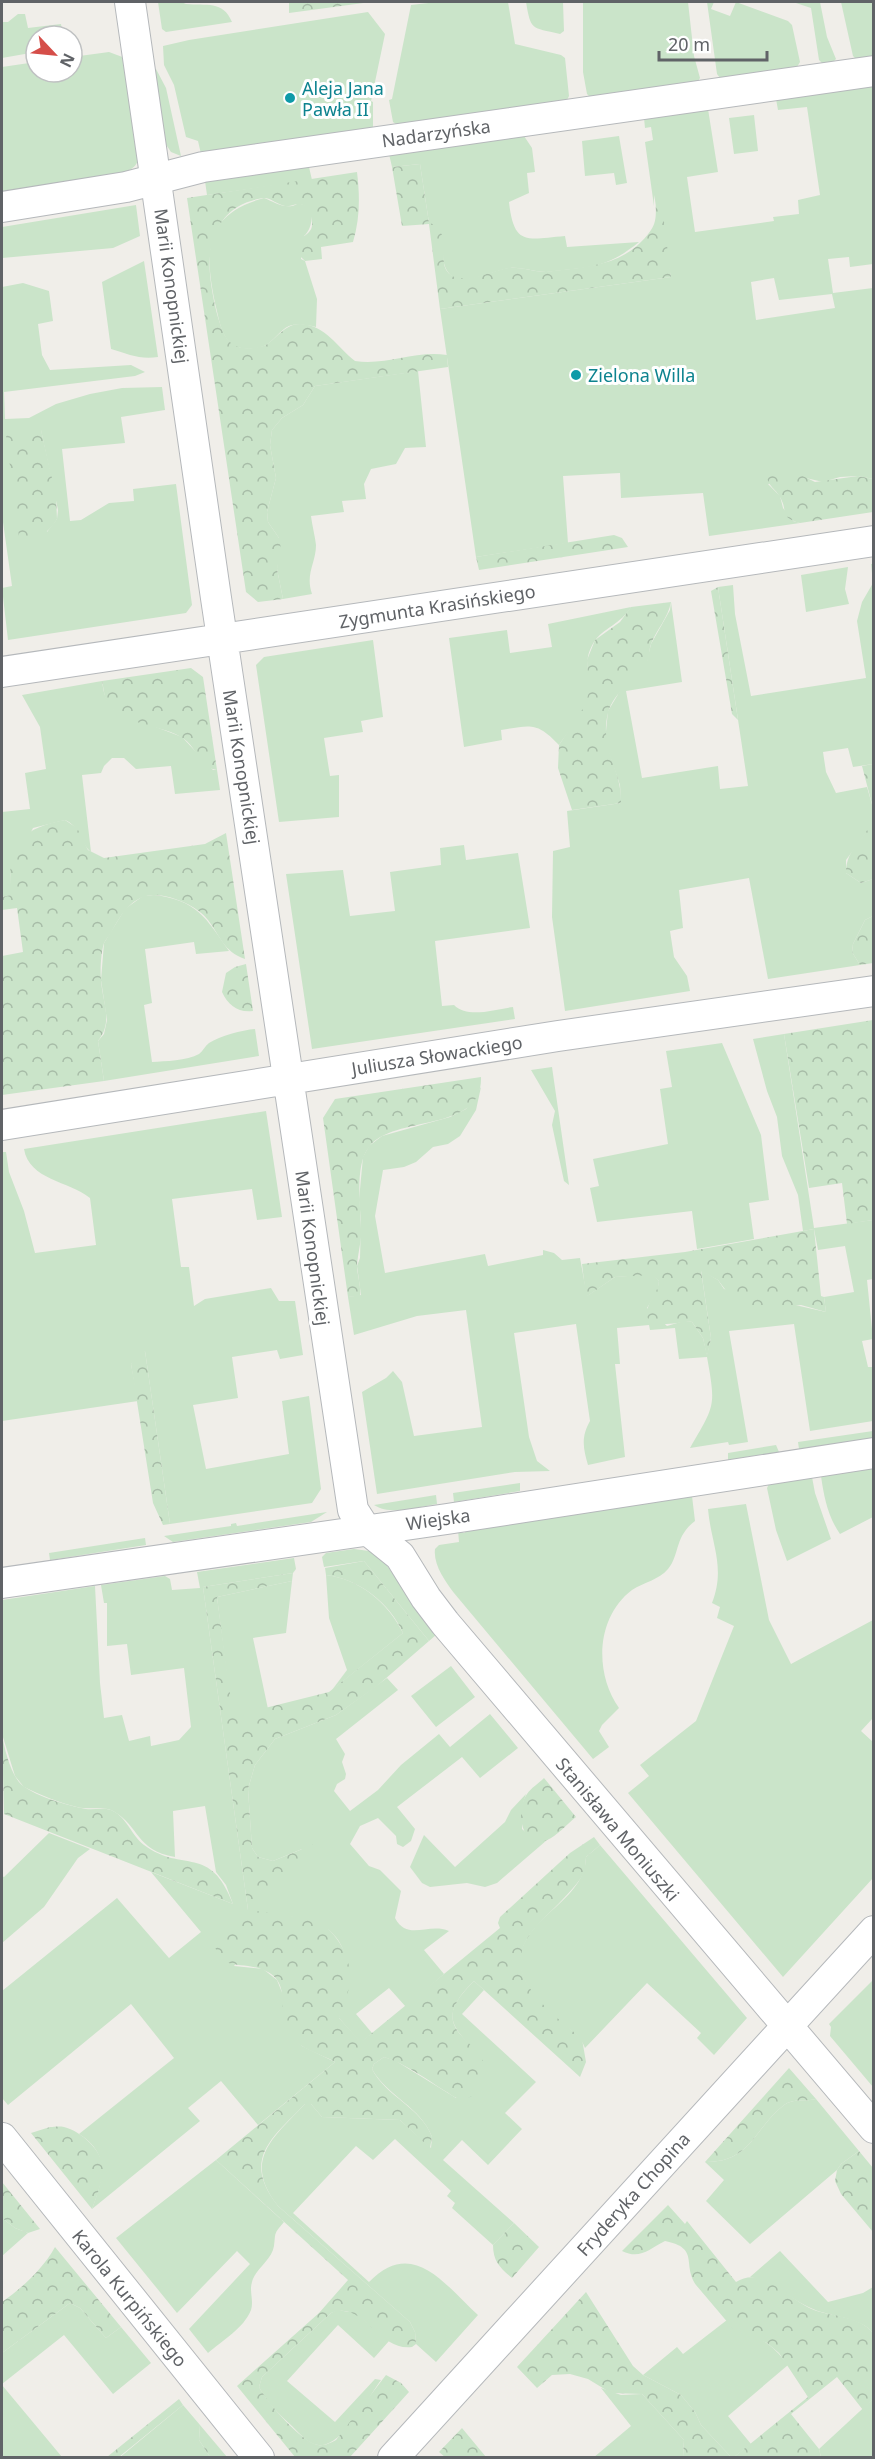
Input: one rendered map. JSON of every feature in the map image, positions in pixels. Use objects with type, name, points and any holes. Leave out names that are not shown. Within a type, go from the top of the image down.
[{"type":"street","name":"Marii Konopnickiej","points":[[130,2],[348,1483],[353,1510],[366,1529]]},
{"type":"street","name":"Nadarzyńska","points":[[2,207],[126,187],[203,167],[873,71]]},
{"type":"street","name":"Zygmunta Krasińskiego","points":[[2,672],[873,541]]},
{"type":"street","name":"Juliusza Słowackiego","points":[[2,1125],[558,1036],[873,991]]},
{"type":"street","name":"Wiejska","points":[[2,1583],[447,1519],[873,1453]]},
{"type":"street","name":"Stanisława Moniuszki","points":[[366,1529],[400,1556],[426,1598],[445,1623],[873,2128]]},
{"type":"street","name":"Fryderyka Chopina","points":[[393,2457],[873,1931]]},
{"type":"street","name":"Karola Kurpińskiego","points":[[2,2138],[259,2457]]},
{"type":"green space","points":[[158,2],[181,2],[219,7],[224,10],[232,22],[166,32],[162,29]]},
{"type":"green space","points":[[289,2],[371,2],[289,13]]},
{"type":"green space","points":[[437,2],[508,2],[515,44],[561,55],[565,58],[569,96],[567,100],[396,124],[393,122],[389,100],[392,99],[411,5]]},
{"type":"green space","points":[[526,2],[563,2],[564,31],[560,34],[534,26],[529,18]]},
{"type":"green space","points":[[583,2],[688,2],[694,56],[700,78],[698,81],[590,97],[587,94],[583,72]]},
{"type":"green space","points":[[707,2],[714,2],[711,9],[730,16],[736,2],[788,21],[792,25],[800,62],[797,67],[720,78],[717,74]]},
{"type":"green space","points":[[793,2],[820,2],[827,37],[836,59],[833,62],[823,64],[819,60],[811,8]]},
{"type":"green space","points":[[841,2],[873,2],[873,56],[856,59],[853,56]]},
{"type":"green space","points":[[368,12],[385,34],[371,101],[373,102],[373,128],[201,154],[198,141],[186,137],[174,85],[164,65],[163,46]]},
{"type":"green space","points":[[18,14],[25,14],[27,24],[24,24],[24,54],[2,58],[2,22],[8,22]]},
{"type":"green space","points":[[109,52],[125,58],[139,158],[135,165],[127,171],[116,174],[2,192],[2,67],[24,64],[24,84],[84,84],[84,55]]},
{"type":"green space","points":[[153,69],[156,69],[166,88],[181,156],[171,152],[165,143]]},
{"type":"green space","points":[[873,85],[873,264],[850,267],[849,257],[828,259],[833,293],[873,288],[873,479],[858,476],[840,477],[823,482],[806,478],[768,484],[780,496],[783,508],[793,521],[800,523],[709,536],[703,493],[621,498],[620,473],[563,476],[568,543],[476,557],[440,309],[671,277],[654,195],[654,206],[645,142],[653,140],[651,127],[645,128],[644,118],[708,109],[718,172],[687,177],[695,232],[774,221],[773,217],[799,214],[798,200],[820,195],[807,107],[778,110],[776,99]],"holes":[[[774,278],[779,300],[832,294],[835,308],[756,320],[751,282]]]},
{"type":"green space","points":[[754,115],[758,151],[734,154],[729,118]]},
{"type":"green space","points":[[524,136],[532,148],[535,172],[527,173],[529,193],[509,202],[511,217],[519,233],[532,238],[565,236],[567,247],[639,242],[613,259],[586,267],[546,272],[510,268],[468,279],[457,279],[448,273],[443,259],[444,243],[429,223],[420,164],[392,167],[389,154]]},
{"type":"green space","points":[[619,136],[627,183],[616,185],[614,173],[585,176],[582,141]]},
{"type":"green space","points":[[420,164],[429,223],[436,225],[442,235],[445,268],[457,278],[471,278],[508,268],[544,272],[575,268],[600,264],[622,256],[642,241],[654,225],[659,182],[671,277],[440,309],[429,224],[402,226],[392,167]]},
{"type":"green space","points":[[309,167],[312,180],[207,195],[205,181]]},
{"type":"green space","points":[[357,172],[359,207],[353,242],[321,247],[322,259],[305,261],[291,247],[311,228],[310,215],[302,205],[285,206],[261,198],[240,205],[223,220],[213,240],[210,262],[214,300],[223,331],[234,345],[250,348],[266,345],[290,326],[309,325],[324,332],[355,361],[367,362],[435,354],[447,355],[448,367],[315,386],[303,405],[282,418],[272,430],[270,445],[276,478],[267,512],[268,522],[279,538],[281,549],[277,569],[283,599],[258,602],[246,592],[187,198]]},
{"type":"green space","points":[[264,198],[285,206],[301,204],[306,206],[311,213],[311,223],[304,236],[301,259],[305,261],[317,299],[316,327],[292,325],[264,346],[241,348],[232,345],[223,333],[215,303],[210,251],[213,237],[220,224],[230,214]]},
{"type":"green space","points":[[136,205],[140,236],[113,248],[2,258],[2,227]]},
{"type":"green space","points":[[144,261],[158,357],[152,358],[129,355],[111,349],[102,282]]},
{"type":"green space","points":[[23,283],[49,291],[53,321],[38,324],[42,355],[50,370],[131,365],[145,372],[135,376],[4,392],[5,419],[29,418],[56,404],[90,394],[122,388],[162,387],[165,410],[121,417],[125,443],[62,449],[70,521],[81,520],[109,503],[134,501],[133,489],[176,484],[192,605],[186,613],[8,640],[2,588],[12,586],[2,515],[2,287]],"holes":[[[41,430],[58,510],[57,519],[47,532]]]},
{"type":"green space","points":[[418,371],[426,447],[405,448],[396,464],[371,469],[364,484],[366,499],[342,501],[344,512],[311,516],[316,545],[310,574],[312,594],[283,599],[277,569],[279,538],[268,522],[267,512],[276,478],[270,445],[272,430],[282,418],[303,405],[315,386]]},
{"type":"green space","points":[[41,430],[56,496],[57,519],[46,532],[31,537],[19,537],[6,435]]},
{"type":"green space","points":[[787,468],[815,482],[858,476],[873,479],[873,512],[800,523],[793,521],[785,514],[781,499],[767,479],[766,474],[770,470]]},
{"type":"green space","points":[[614,535],[622,538],[628,547],[479,570],[476,557]]},
{"type":"green space","points":[[848,567],[845,589],[849,604],[806,612],[801,575]]},
{"type":"green space","points":[[873,583],[873,764],[853,767],[848,748],[823,752],[826,772],[836,793],[867,787],[873,808],[871,826],[846,860],[846,873],[861,883],[873,879],[873,916],[865,920],[853,944],[852,952],[860,965],[768,979],[749,878],[679,890],[683,928],[670,931],[674,957],[687,976],[690,991],[565,1011],[552,917],[553,851],[570,847],[567,811],[621,803],[620,785],[605,741],[608,711],[620,691],[647,661],[651,644],[670,610],[671,602],[682,682],[626,691],[642,778],[718,766],[720,789],[748,786],[718,587],[733,585],[735,614],[751,696],[866,678],[857,621],[862,602]]},
{"type":"green space","points":[[718,587],[738,720],[732,714],[711,591]]},
{"type":"green space","points":[[671,602],[651,644],[647,662],[638,675],[615,698],[608,713],[606,737],[618,780],[621,803],[572,810],[558,768],[559,745],[584,707],[589,692],[587,660],[595,640],[620,622],[631,607]]},
{"type":"green space","points":[[631,607],[623,617],[598,637],[590,649],[587,662],[590,686],[588,700],[559,745],[545,732],[527,726],[501,730],[502,740],[464,747],[449,638],[507,630],[510,653],[552,647],[548,624]]},
{"type":"green space","points":[[373,640],[383,717],[361,721],[363,732],[324,738],[330,776],[339,775],[339,817],[279,822],[256,665],[264,657]]},
{"type":"green space","points":[[191,668],[203,677],[217,770],[206,766],[184,739],[176,734],[123,716],[108,704],[105,696],[102,681]]},
{"type":"green space","points":[[102,681],[106,699],[117,712],[182,737],[213,770],[217,770],[220,790],[175,794],[171,766],[136,769],[124,758],[112,758],[101,773],[82,775],[91,852],[74,826],[65,820],[33,828],[10,874],[12,895],[2,897],[2,812],[30,809],[25,773],[46,769],[40,727],[22,695]]},
{"type":"green space","points":[[874,764],[873,808],[862,766]]},
{"type":"green space","points":[[873,818],[873,879],[861,883],[846,873],[847,864]]},
{"type":"green space","points":[[65,820],[77,828],[88,850],[104,858],[205,844],[226,833],[245,959],[227,948],[204,915],[194,907],[164,896],[154,895],[139,899],[132,903],[121,916],[104,943],[102,951],[101,975],[106,1019],[103,1034],[98,1041],[104,1081],[2,1095],[2,956],[23,952],[17,908],[2,910],[2,897],[11,895],[11,864],[18,843],[36,829]]},
{"type":"green space","points":[[464,845],[466,860],[518,853],[530,928],[435,941],[442,1006],[454,1005],[467,1012],[513,1007],[515,1019],[312,1049],[286,874],[343,870],[350,916],[395,911],[390,872],[441,865],[440,848]]},
{"type":"green space","points":[[143,896],[169,897],[191,906],[214,929],[229,951],[196,954],[194,942],[145,949],[152,1003],[144,1005],[152,1062],[188,1058],[200,1053],[209,1043],[219,1038],[255,1029],[259,1056],[104,1081],[98,1041],[104,1034],[107,1020],[101,980],[104,943],[125,909]]},
{"type":"green space","points":[[873,916],[873,963],[860,965],[852,952],[853,944],[865,920]]},
{"type":"green space","points":[[246,964],[253,1011],[243,1011],[234,1007],[222,992],[226,973]]},
{"type":"green space","points":[[873,1020],[873,1220],[847,1224],[842,1183],[809,1188],[784,1034]]},
{"type":"green space","points":[[784,1034],[814,1228],[873,1220],[873,1279],[867,1280],[873,1339],[862,1341],[868,1367],[873,1367],[873,1421],[810,1431],[794,1324],[729,1331],[748,1442],[729,1445],[728,1442],[690,1448],[711,1405],[712,1386],[707,1357],[679,1359],[675,1328],[650,1330],[649,1325],[617,1328],[620,1364],[615,1364],[625,1457],[588,1465],[584,1443],[585,1432],[590,1421],[576,1324],[514,1333],[529,1437],[537,1461],[550,1471],[515,1472],[377,1494],[362,1392],[386,1378],[393,1371],[402,1382],[414,1436],[482,1427],[466,1310],[417,1316],[354,1335],[348,1297],[361,1295],[357,1266],[360,1258],[359,1200],[363,1157],[369,1146],[382,1136],[450,1117],[466,1109],[481,1087],[476,1110],[460,1136],[448,1144],[433,1147],[416,1162],[404,1167],[383,1170],[375,1216],[385,1273],[485,1254],[488,1266],[543,1255],[543,1250],[554,1253],[562,1260],[580,1258],[587,1296],[615,1277],[653,1274],[659,1281],[658,1290],[647,1308],[667,1326],[684,1321],[692,1322],[703,1338],[707,1355],[711,1338],[701,1270],[718,1280],[724,1289],[826,1312],[824,1297],[854,1292],[845,1246],[818,1250],[814,1229],[803,1231],[798,1195],[782,1156],[777,1117],[767,1091],[753,1039]]},
{"type":"green space","points":[[722,1043],[761,1135],[769,1200],[749,1203],[754,1239],[697,1249],[692,1211],[597,1222],[590,1188],[599,1186],[593,1159],[668,1144],[660,1089],[672,1087],[666,1051]]},
{"type":"green space","points":[[552,1067],[569,1185],[564,1181],[552,1125],[555,1111],[531,1070]]},
{"type":"green space","points":[[481,1077],[478,1095],[468,1107],[435,1121],[397,1130],[381,1137],[369,1147],[361,1166],[359,1190],[361,1237],[357,1268],[360,1296],[348,1297],[323,1118],[335,1099]]},
{"type":"green space","points":[[266,1111],[282,1217],[257,1220],[252,1189],[172,1199],[181,1267],[189,1267],[194,1306],[205,1299],[271,1288],[279,1301],[295,1301],[303,1355],[280,1359],[277,1350],[232,1357],[238,1398],[193,1405],[206,1469],[289,1454],[282,1401],[309,1396],[321,1489],[312,1503],[170,1524],[145,1351],[131,1364],[138,1401],[2,1421],[2,1152],[6,1152],[9,1172],[24,1211],[35,1253],[96,1245],[90,1198],[42,1174],[27,1159],[24,1149]]},
{"type":"green space","points":[[814,1229],[821,1296],[824,1297],[826,1312],[801,1305],[750,1311],[740,1309],[718,1280],[701,1271],[711,1338],[707,1357],[703,1338],[692,1322],[655,1324],[650,1321],[647,1316],[648,1307],[659,1281],[653,1275],[615,1277],[586,1297],[582,1264],[685,1252]]},
{"type":"green space","points":[[145,1351],[170,1524],[163,1525],[153,1503],[131,1364],[138,1353]]},
{"type":"green space","points":[[873,1431],[873,1438],[799,1449],[798,1442]]},
{"type":"green space","points":[[776,1445],[779,1452],[728,1460],[728,1453]]},
{"type":"green space","points":[[873,1468],[873,1517],[840,1534],[827,1506],[821,1476]]},
{"type":"green space","points":[[812,1477],[815,1493],[831,1539],[787,1561],[776,1530],[767,1488],[769,1484]]},
{"type":"green space","points":[[520,1483],[520,1491],[454,1502],[453,1493]]},
{"type":"green space","points":[[436,1495],[437,1504],[413,1509],[388,1510],[374,1505]]},
{"type":"green space","points":[[692,1496],[695,1521],[680,1540],[672,1564],[660,1576],[632,1590],[620,1601],[605,1630],[603,1662],[605,1679],[619,1708],[599,1731],[609,1747],[593,1759],[454,1593],[438,1566],[435,1549],[439,1545],[459,1542],[458,1530],[464,1533],[469,1529]]},
{"type":"green space","points":[[746,1504],[769,1620],[791,1664],[873,1620],[873,1718],[861,1731],[873,1742],[873,1878],[783,1977],[628,1793],[649,1776],[640,1765],[696,1721],[734,1626],[717,1618],[720,1607],[712,1603],[718,1578],[718,1567],[708,1509]]},
{"type":"green space","points":[[327,1512],[311,1522],[173,1542],[164,1536],[231,1526],[236,1523],[237,1526]]},
{"type":"green space","points":[[145,1538],[146,1545],[50,1560],[49,1553]]},
{"type":"green space","points":[[354,1549],[369,1551],[383,1560],[436,1635],[429,1641],[364,1561],[324,1567],[322,1557],[326,1553]]},
{"type":"green space","points":[[294,1558],[296,1569],[293,1573],[203,1587],[248,1910],[302,1849],[273,1861],[258,1857],[252,1848],[248,1789],[255,1765],[275,1739],[336,1715],[387,1678],[398,1690],[336,1739],[345,1754],[342,1762],[346,1774],[345,1779],[337,1784],[334,1791],[350,1811],[378,1790],[401,1765],[439,1734],[450,1747],[490,1714],[518,1748],[480,1778],[462,1757],[397,1807],[415,1829],[411,1841],[403,1847],[397,1844],[396,1836],[378,1818],[360,1826],[350,1844],[369,1866],[380,1870],[401,1891],[395,1918],[400,1925],[412,1930],[449,1931],[424,1950],[444,1974],[406,2007],[389,1988],[356,2014],[372,2033],[361,2043],[339,2018],[345,1957],[333,1933],[305,1919],[274,1915],[234,1966],[263,1969],[277,1980],[283,1995],[283,2010],[290,2036],[302,2046],[335,2062],[258,2125],[221,2081],[188,2108],[200,2121],[92,2209],[102,2168],[96,2150],[79,2134],[174,2058],[131,2004],[8,2105],[2,2098],[2,1991],[117,1898],[169,1958],[201,1932],[151,1872],[233,1904],[226,1885],[216,1872],[205,1806],[173,1811],[175,1857],[152,1849],[122,1817],[113,1811],[81,1808],[57,1801],[24,1787],[15,1776],[2,1734],[2,1600],[95,1586],[104,1718],[122,1715],[129,1741],[150,1736],[151,1746],[179,1740],[191,1727],[184,1668],[131,1675],[127,1644],[107,1646],[107,1603],[104,1603],[101,1585],[165,1576],[170,1579],[172,1590],[200,1588],[197,1572]]},
{"type":"green space","points":[[364,1561],[429,1641],[377,1686],[336,1715],[275,1739],[255,1765],[248,1789],[252,1848],[258,1857],[273,1861],[317,1843],[325,1848],[249,1910],[312,1919],[335,1936],[345,1953],[350,1972],[348,1990],[339,2018],[361,2042],[500,1928],[498,1923],[500,1917],[570,1853],[594,1837],[600,1845],[586,1857],[585,1870],[581,1878],[534,1929],[524,1946],[521,1962],[524,1977],[532,1991],[556,2017],[582,2039],[586,2062],[580,2077],[474,1981],[458,2000],[453,2014],[455,2026],[461,2036],[479,2054],[484,2065],[483,2083],[475,2094],[462,2099],[456,2097],[408,2068],[384,2057],[374,2064],[372,2069],[378,2079],[427,2127],[432,2137],[430,2148],[400,2120],[322,2117],[311,2104],[305,2104],[272,2139],[265,2150],[262,2175],[267,2190],[278,2206],[410,2322],[415,2332],[416,2344],[412,2347],[390,2342],[353,2313],[342,2311],[331,2313],[262,2377],[259,2387],[269,2402],[303,2437],[318,2445],[325,2445],[336,2440],[386,2375],[401,2383],[409,2392],[350,2457],[295,2457],[237,2386],[319,2313],[348,2280],[216,2160],[335,2062],[305,2048],[290,2037],[283,2020],[282,1991],[272,1975],[261,1969],[224,1961],[216,1949],[214,1938],[248,1910],[203,1587],[293,1573],[292,1581],[217,1597],[233,1716],[329,1692],[403,1633],[390,1612],[372,1594],[338,1577],[326,1575],[325,1568]]},
{"type":"green space","points":[[326,1575],[338,1577],[372,1594],[397,1622],[403,1633],[332,1690],[347,1670],[329,1618]]},
{"type":"green space","points":[[292,1581],[286,1633],[253,1638],[268,1709],[232,1717],[217,1597]]},
{"type":"green space","points":[[451,1666],[475,1697],[436,1727],[411,1696]]},
{"type":"green space","points":[[2,1734],[10,1766],[24,1787],[70,1805],[113,1811],[122,1818],[144,1845],[171,1858],[205,1866],[215,1873],[233,1904],[4,1814]]},
{"type":"green space","points":[[544,1778],[576,1817],[554,1836],[539,1842],[532,1840],[523,1828],[521,1810],[527,1794]]},
{"type":"green space","points":[[526,1794],[523,1803],[522,1829],[536,1841],[547,1840],[497,1883],[485,1887],[467,1883],[430,1887],[422,1883],[410,1867],[424,1835],[455,1867],[505,1822],[511,1810]]},
{"type":"green space","points":[[49,1833],[90,1849],[78,1858],[44,1907],[2,1943],[2,1876],[4,1877]]},
{"type":"green space","points":[[600,1845],[747,2018],[714,2055],[697,2038],[701,2033],[647,1983],[585,2048],[579,2037],[550,2014],[529,1989],[520,1965],[525,1943],[533,1930],[576,1885],[583,1872],[586,1857]]},
{"type":"green space","points":[[873,1980],[873,2087],[830,2036],[829,2024]]},
{"type":"green space","points":[[474,1981],[484,1990],[462,2014],[536,2082],[505,2113],[522,2129],[488,2165],[462,2140],[443,2160],[514,2223],[493,2245],[452,2208],[455,2203],[447,2196],[451,2191],[395,2139],[373,2160],[356,2146],[293,2213],[369,2282],[385,2269],[400,2264],[414,2264],[440,2279],[478,2315],[436,2362],[416,2344],[415,2332],[410,2322],[278,2206],[268,2190],[262,2162],[273,2139],[305,2104],[311,2104],[322,2117],[400,2120],[431,2148],[432,2137],[427,2127],[412,2109],[386,2087],[372,2069],[374,2064],[384,2057],[396,2061],[456,2098],[481,2059],[463,2038],[453,2021],[456,2004]]},
{"type":"green space","points":[[789,2068],[816,2099],[784,2105],[733,2157],[705,2162]]},
{"type":"green space","points":[[816,2099],[859,2151],[750,2244],[706,2201],[724,2180],[705,2162],[733,2157],[784,2105]]},
{"type":"green space","points":[[50,2127],[71,2129],[84,2137],[99,2155],[103,2173],[92,2209],[31,2133]]},
{"type":"green space","points":[[859,2151],[873,2168],[873,2232],[841,2194],[835,2181],[841,2164]]},
{"type":"green space","points":[[216,2160],[284,2222],[276,2234],[273,2251],[254,2277],[251,2285],[252,2307],[248,2317],[208,2353],[189,2329],[250,2264],[237,2251],[177,2313],[116,2238]]},
{"type":"green space","points":[[2,2182],[40,2229],[28,2233],[15,2228],[2,2218]]},
{"type":"green space","points":[[668,2205],[685,2224],[687,2221],[736,2282],[749,2277],[765,2280],[807,2307],[854,2320],[868,2327],[873,2333],[873,2399],[863,2410],[837,2377],[791,2414],[819,2449],[821,2457],[734,2457],[808,2397],[779,2353],[767,2343],[735,2331],[696,2285],[683,2248],[665,2241],[639,2254],[622,2251]]},
{"type":"green space","points":[[2,2218],[15,2228],[28,2233],[2,2256]]},
{"type":"green space","points":[[514,2223],[539,2247],[512,2278],[498,2264],[494,2256],[493,2245]]},
{"type":"green space","points":[[55,2247],[121,2327],[106,2338],[80,2308],[70,2303],[2,2353],[2,2302],[32,2278]]},
{"type":"green space","points":[[780,2251],[828,2302],[863,2293],[873,2287],[873,2333],[853,2320],[820,2312],[766,2282],[750,2277]]},
{"type":"green space","points":[[586,2292],[633,2366],[643,2375],[681,2395],[695,2412],[701,2425],[731,2457],[683,2457],[684,2440],[642,2394],[611,2393],[588,2379],[570,2374],[552,2375],[537,2388],[517,2367]]},
{"type":"green space","points":[[70,2303],[80,2308],[106,2338],[121,2327],[151,2363],[113,2394],[64,2335],[2,2384],[2,2353]]},
{"type":"green space","points":[[337,2310],[356,2313],[389,2341],[374,2358],[338,2325],[287,2381],[335,2422],[375,2379],[381,2380],[345,2430],[327,2444],[318,2445],[307,2440],[283,2418],[259,2387],[262,2377]]},
{"type":"green space","points":[[727,2320],[742,2333],[768,2344],[788,2365],[728,2416],[751,2444],[734,2457],[731,2457],[701,2425],[695,2412],[681,2395],[643,2375],[677,2347],[683,2354]]},
{"type":"green space","points":[[2,2385],[62,2457],[2,2457]]},
{"type":"green space","points":[[601,2388],[621,2395],[642,2394],[684,2440],[683,2457],[593,2458],[631,2426]]},
{"type":"green space","points":[[179,2399],[183,2405],[119,2457],[107,2457]]},
{"type":"green space","points":[[873,2399],[873,2457],[821,2457],[819,2449]]},
{"type":"green space","points":[[183,2405],[200,2425],[199,2440],[210,2457],[119,2458]]},
{"type":"green space","points":[[200,2425],[227,2457],[210,2457],[199,2440]]},
{"type":"green space","points":[[462,2428],[486,2457],[445,2457],[439,2452]]},
{"type":"place","name":"Aleja Jana Pawła II","points":[[290,98]]},
{"type":"place","name":"Zielona Willa","points":[[576,375]]}]
